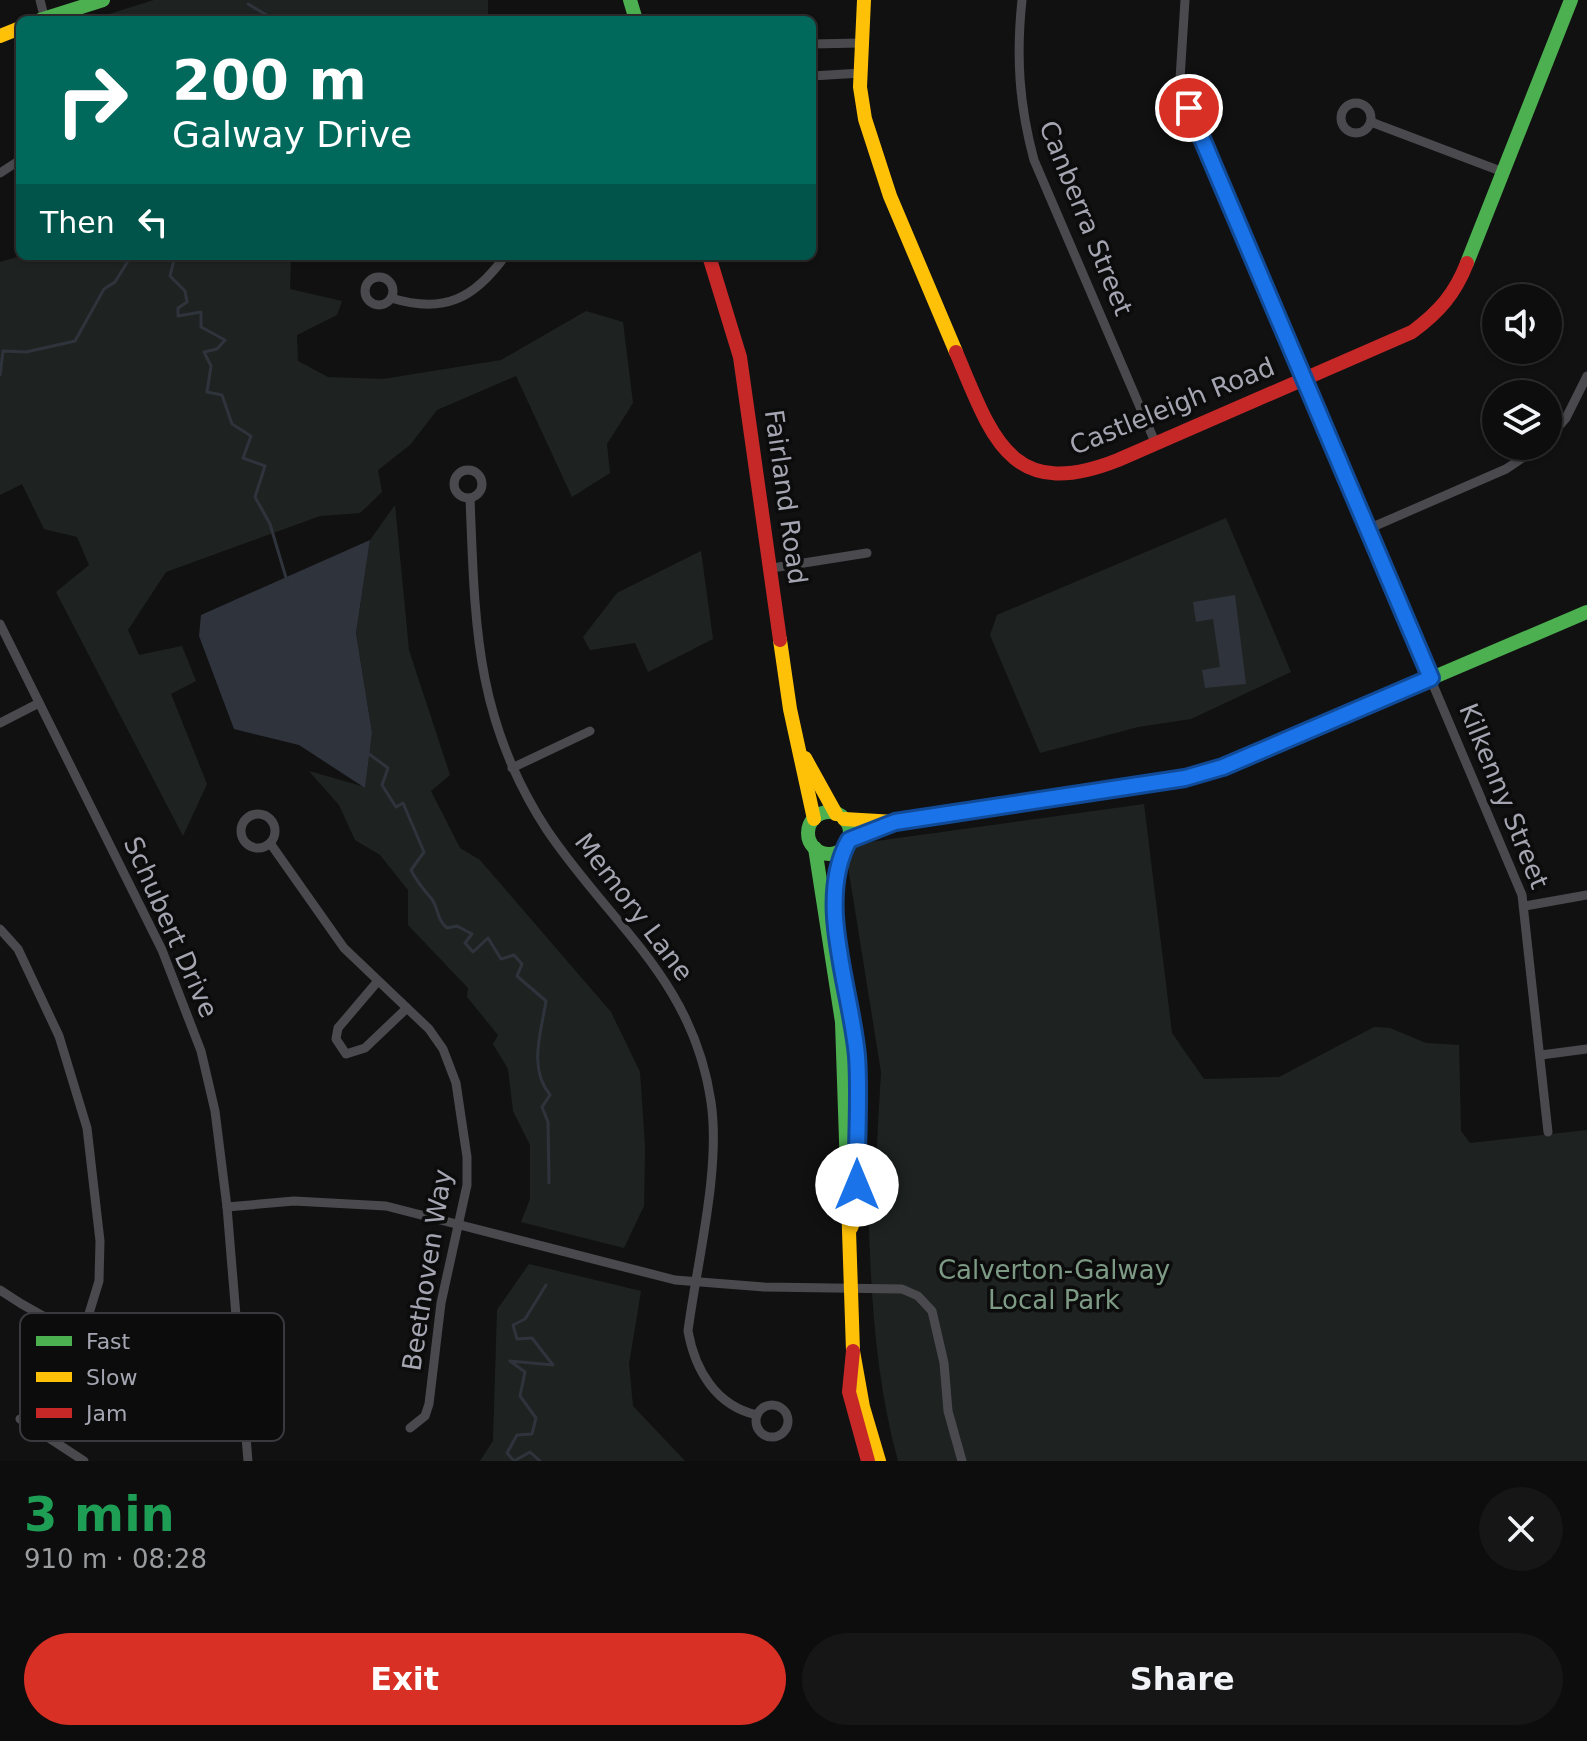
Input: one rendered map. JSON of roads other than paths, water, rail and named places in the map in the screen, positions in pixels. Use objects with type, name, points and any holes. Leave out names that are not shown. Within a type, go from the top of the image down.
[{"type":"street","points":[[52,16],[103,0]]},
{"type":"street","name":"Castleleigh Road","points":[[864,0],[861,73],[865,119],[890,196],[998,443],[1016,461],[1042,473],[1060,475],[1105,464],[1412,332],[1437,314],[1457,288],[1571,0]]},
{"type":"street","name":"Canberra Street","points":[[1022,0],[1017,52],[1021,103],[1034,160],[1155,442]]},
{"type":"street","name":"Kilkenny Street","points":[[1185,0],[1180,79],[1189,108],[1502,840],[1525,906],[1548,1132]]},
{"type":"street","points":[[816,44],[861,43]]},
{"type":"street","points":[[816,76],[861,73]]},
{"type":"street","points":[[1371,122],[1503,172]]},
{"type":"street","points":[[391,298],[436,305],[457,300],[489,278],[502,260]]},
{"type":"street","name":"Fairland Road","points":[[710,260],[740,357],[798,748],[814,819]]},
{"type":"street","points":[[1562,423],[1587,376]]},
{"type":"street","points":[[1368,529],[1506,469],[1519,460]]},
{"type":"street","name":"Memory Lane","points":[[470,498],[479,664],[494,723],[512,768],[548,831],[665,977],[697,1042],[711,1102],[712,1139],[688,1331],[700,1372],[727,1402],[757,1415]]},
{"type":"street","points":[[772,568],[867,553]]},
{"type":"street","points":[[879,1461],[863,1407],[853,1351],[842,1022],[815,848],[808,834],[814,819],[823,813],[895,822],[1185,778],[1223,767],[1431,678],[1585,618]]},
{"type":"street","name":"Schubert Drive","points":[[0,624],[162,950],[186,1006],[215,1111],[227,1207],[235,1313]]},
{"type":"street","points":[[0,723],[39,703]]},
{"type":"street","points":[[512,768],[590,731]]},
{"type":"street","name":"Fairland Road","points":[[798,748],[840,816]]},
{"type":"street","points":[[840,816],[849,827],[836,869],[834,909],[857,1059],[857,1213],[851,1228]]},
{"type":"street","points":[[815,848],[828,854],[895,822]]},
{"type":"street","name":"Beethoven Way","points":[[270,843],[344,948],[429,1029],[443,1049],[456,1083],[467,1157],[467,1185],[441,1303],[429,1404],[425,1416],[410,1428]]},
{"type":"street","points":[[1525,906],[1587,895]]},
{"type":"street","points":[[0,929],[18,949],[59,1036],[87,1128],[100,1241],[99,1281],[89,1313]]},
{"type":"street","points":[[378,981],[338,1028],[336,1039],[346,1054],[365,1048],[407,1008]]},
{"type":"street","points":[[1541,1055],[1587,1049]]},
{"type":"street","points":[[227,1207],[294,1201],[346,1201],[386,1206],[694,1282],[902,1289],[918,1296],[932,1311],[944,1363],[948,1411],[962,1461]]},
{"type":"street","points":[[0,1290],[44,1313]]},
{"type":"street","points":[[853,1351],[847,1367],[851,1402],[868,1461]]},
{"type":"street","points":[[54,1441],[84,1461]]},
{"type":"street","name":"Schubert Drive","points":[[246,1441],[248,1461]]},
{"type":"waterway","points":[[248,4],[268,16]]},
{"type":"waterway","points":[[0,375],[3,351],[26,352],[75,341],[104,289],[115,282],[129,260]]},
{"type":"waterway","points":[[174,260],[170,276],[185,291],[187,302],[178,308],[178,316],[201,312],[201,327],[225,340],[217,349],[204,352],[211,366],[207,392],[222,395],[232,424],[251,436],[243,458],[265,466],[255,497],[270,524],[287,581]]},
{"type":"waterway","points":[[369,754],[388,768],[382,785],[396,807],[403,803],[424,852],[411,870],[434,902],[443,925],[447,928],[457,926],[472,934],[465,943],[473,952],[488,938],[501,959],[514,955],[522,964],[517,976],[546,1001],[538,1062],[543,1085],[550,1095],[542,1107],[548,1122],[549,1183]]},
{"type":"waterway","points":[[514,1461],[507,1453],[517,1435],[532,1434],[536,1418],[520,1396],[525,1372],[510,1361],[553,1365],[532,1338],[517,1339],[513,1325],[525,1319],[546,1285]]},
{"type":"waterway","points":[[514,1461],[530,1452],[540,1461]]},
{"type":"park label","name":"Calverton-Galway Local Park","points":[[1054,1285]]}]
